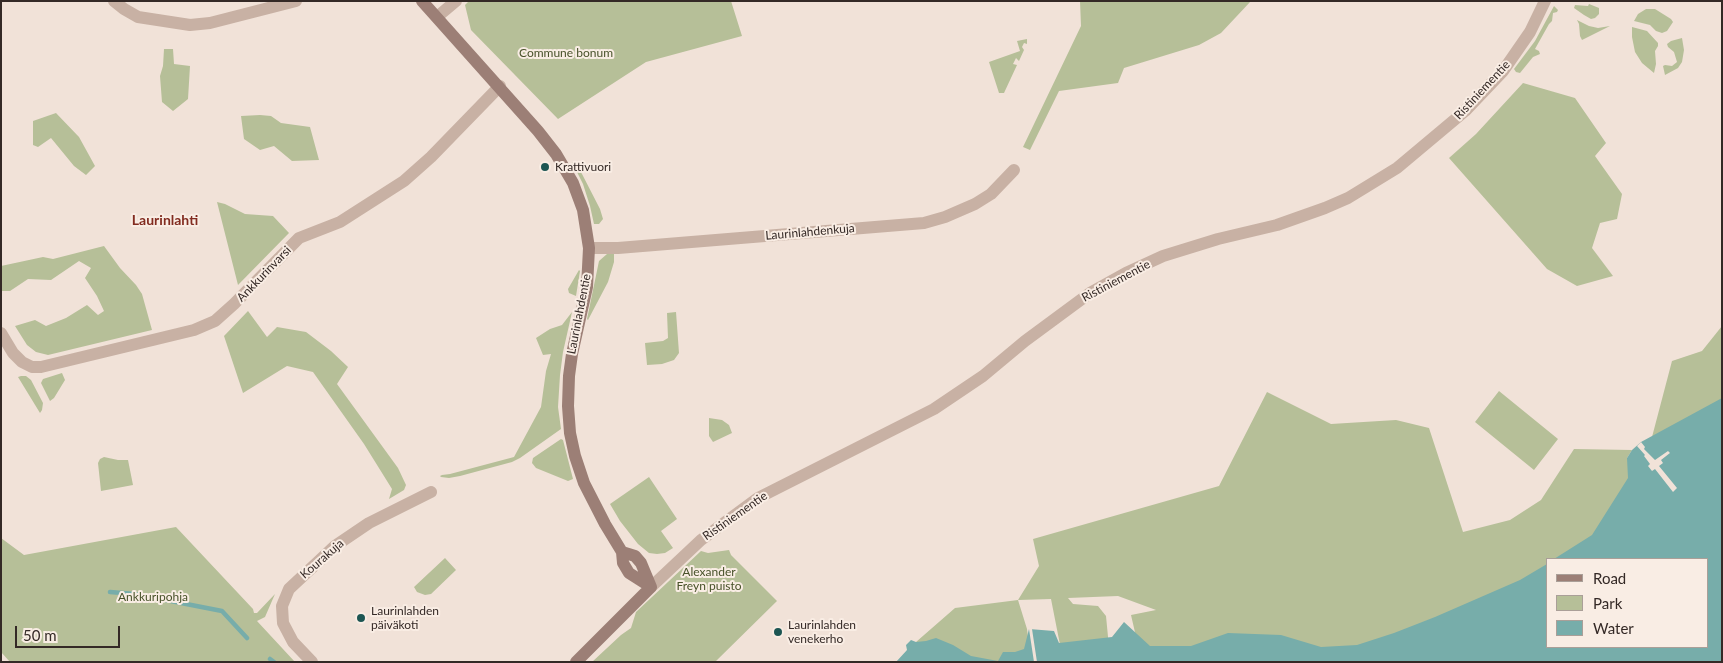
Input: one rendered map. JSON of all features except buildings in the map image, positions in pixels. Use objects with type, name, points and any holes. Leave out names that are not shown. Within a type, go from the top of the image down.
[{"type":"street","points":[[114,1],[138,16],[190,25],[210,23],[296,1]]},
{"type":"street","name":"Laurinlahdentie","points":[[422,1],[550,144],[573,183],[583,210],[589,248],[587,287],[569,376],[568,406],[570,433],[584,483],[605,524],[622,552],[634,556],[641,563],[651,587]]},
{"type":"street","points":[[437,17],[456,1]]},
{"type":"street","name":"Ristiniementie","points":[[651,587],[701,540],[758,498],[934,408],[983,376],[1025,341],[1098,288],[1164,256],[1318,211],[1348,198],[1397,168],[1465,111],[1503,71],[1530,32],[1545,1]]},
{"type":"street","name":"Ankkurinvarsi","points":[[1,333],[13,353],[22,362],[32,367],[41,367],[194,330],[215,321],[299,238],[340,222],[404,181],[431,157],[500,86]]},
{"type":"street","name":"Laurinlahdenkuja","points":[[589,248],[625,248],[924,223],[975,204],[991,194],[1014,170]]},
{"type":"street","name":"Kourakuja","points":[[312,662],[293,642],[283,622],[282,606],[289,589],[342,540],[368,523],[431,492]]},
{"type":"street","points":[[576,662],[651,587]]},
{"type":"green space","name":"Commune bonum","points":[[469,1],[731,1],[742,36],[646,62],[558,119],[471,30],[465,5]]},
{"type":"green space","points":[[1080,1],[1251,1],[1221,33],[1199,45],[1124,68],[1118,83],[1059,91],[1030,150],[1023,147],[1081,26]]},
{"type":"green space","points":[[1589,4],[1599,8],[1599,14],[1595,18],[1591,19],[1574,8],[1575,5],[1588,6]]},
{"type":"green space","points":[[1554,6],[1558,10],[1553,13],[1552,21],[1535,49],[1540,54],[1533,57],[1520,73],[1516,72],[1514,69],[1535,41]]},
{"type":"green space","points":[[1646,9],[1655,9],[1671,19],[1673,22],[1667,31],[1662,33],[1656,31],[1650,25],[1634,21],[1638,14]]},
{"type":"green space","points":[[1577,20],[1598,28],[1610,26],[1582,40]]},
{"type":"green space","points":[[1632,27],[1647,31],[1658,43],[1655,51],[1656,64],[1654,73],[1642,63],[1635,52]]},
{"type":"green space","points":[[1682,38],[1684,50],[1682,62],[1678,68],[1665,75],[1663,66],[1672,66],[1677,62],[1674,52],[1667,44]]},
{"type":"green space","points":[[1027,39],[1027,44],[1024,43],[1022,47],[1024,50],[1019,61],[1016,58],[1013,64],[1017,65],[1004,93],[999,93],[989,62],[1020,51],[1017,41]]},
{"type":"green space","points":[[164,49],[173,49],[174,64],[190,66],[188,99],[173,111],[162,102],[160,76],[163,66]]},
{"type":"green space","points":[[1523,83],[1575,98],[1606,143],[1595,156],[1622,194],[1617,219],[1600,223],[1592,248],[1613,276],[1577,286],[1547,269],[1449,158],[1476,134]]},
{"type":"green space","points":[[56,113],[79,137],[95,166],[86,175],[74,166],[51,138],[38,147],[33,145],[33,121]]},
{"type":"green space","points":[[241,116],[271,116],[281,123],[310,127],[319,160],[292,161],[274,146],[260,150],[244,139]]},
{"type":"green space","points":[[572,162],[582,174],[600,209],[603,219],[599,224],[594,224],[583,184]]},
{"type":"green space","points":[[217,202],[245,214],[273,216],[289,233],[238,285]]},
{"type":"green space","points":[[104,246],[142,294],[152,330],[48,355],[36,352],[27,345],[15,326],[35,320],[46,326],[66,318],[87,305],[98,315],[104,311],[85,278],[91,268],[79,261],[51,280],[28,279],[10,291],[1,291],[1,266],[43,257],[53,259]]},
{"type":"green space","points":[[614,253],[614,262],[608,282],[588,320],[599,261],[607,254]]},
{"type":"green space","points":[[579,270],[576,296],[569,293],[568,289]]},
{"type":"green space","points":[[248,311],[267,337],[277,327],[306,332],[348,367],[337,384],[398,468],[406,485],[404,490],[389,499],[392,489],[364,444],[313,372],[287,366],[243,393],[224,336]]},
{"type":"green space","points":[[572,312],[560,375],[558,407],[561,429],[512,462],[460,476],[441,477],[442,475],[514,457],[541,407],[546,371],[551,354],[543,355],[536,338],[550,329],[562,325]]},
{"type":"green space","points":[[676,312],[679,353],[674,360],[662,364],[647,365],[645,343],[663,341],[668,338],[667,313]]},
{"type":"green space","points":[[1722,326],[1722,454],[1652,437],[1672,361],[1702,351]]},
{"type":"green space","points":[[62,373],[65,380],[54,398],[50,401],[41,383],[43,379]]},
{"type":"green space","points":[[26,376],[31,380],[43,403],[40,413],[18,377]]},
{"type":"green space","points":[[1499,391],[1558,439],[1534,470],[1475,422]]},
{"type":"green space","points":[[1267,392],[1331,424],[1396,420],[1429,428],[1463,532],[1510,520],[1541,500],[1574,449],[1632,450],[1627,458],[1642,462],[1588,558],[1546,558],[1546,591],[1458,645],[1140,654],[1131,615],[1156,610],[1118,596],[1068,598],[1073,604],[1098,606],[1106,616],[1109,647],[1066,662],[1063,660],[1051,599],[1018,600],[1039,566],[1033,539],[1219,486]]},
{"type":"green space","points":[[709,418],[722,420],[729,425],[732,433],[713,442],[709,436]]},
{"type":"green space","points":[[561,439],[563,440],[573,479],[568,481],[536,468],[532,463],[533,458]]},
{"type":"green space","points":[[104,457],[128,460],[133,485],[101,491],[98,463]]},
{"type":"green space","points":[[649,477],[677,519],[661,531],[673,548],[665,553],[649,553],[638,544],[620,521],[610,504]]},
{"type":"green space","name":"Ankkuripohja","points":[[176,527],[253,609],[254,613],[257,613],[275,594],[265,617],[257,621],[295,662],[10,662],[1,652],[1,538],[24,555]]},
{"type":"green space","name":"Alexander Freyn puisto","points":[[729,550],[731,555],[777,601],[715,662],[592,662],[631,628],[636,612],[701,551],[708,553]]},
{"type":"green space","points":[[445,558],[456,570],[431,594],[425,595],[417,592],[414,587]]},
{"type":"green space","points":[[1018,600],[1027,629],[1031,662],[941,662],[916,642],[955,608]]},
{"type":"water","points":[[1722,398],[1722,662],[896,662],[907,650],[906,645],[911,640],[916,642],[936,638],[953,645],[971,656],[998,661],[1003,652],[1015,652],[1024,649],[1029,629],[1054,631],[1059,643],[1112,637],[1124,622],[1150,646],[1191,646],[1228,633],[1281,635],[1321,647],[1357,645],[1435,617],[1520,580],[1546,565],[1546,648],[1708,648],[1708,558],[1556,558],[1592,535],[1628,478],[1627,458],[1632,450],[1641,442]]},
{"type":"pier","points":[[1641,442],[1645,447],[1644,449],[1655,460],[1668,451],[1670,453],[1661,460],[1663,463],[1659,466],[1677,488],[1673,492],[1655,469],[1652,471],[1648,466],[1650,464],[1637,446]]},
{"type":"pier","points":[[1032,626],[1037,662],[1034,662],[1029,629]]},
{"type":"waterway","points":[[110,592],[135,594],[222,611],[247,638]]},
{"type":"waterway","points":[[270,659],[274,662]]},
{"type":"place","name":"Krattivuori","points":[[545,167]]},
{"type":"place","name":"Laurinlahden päiväkoti","points":[[361,618]]},
{"type":"place","name":"Laurinlahden venekerho","points":[[778,632]]},
{"type":"district","name":"Laurinlahti","points":[[165,220]]}]
